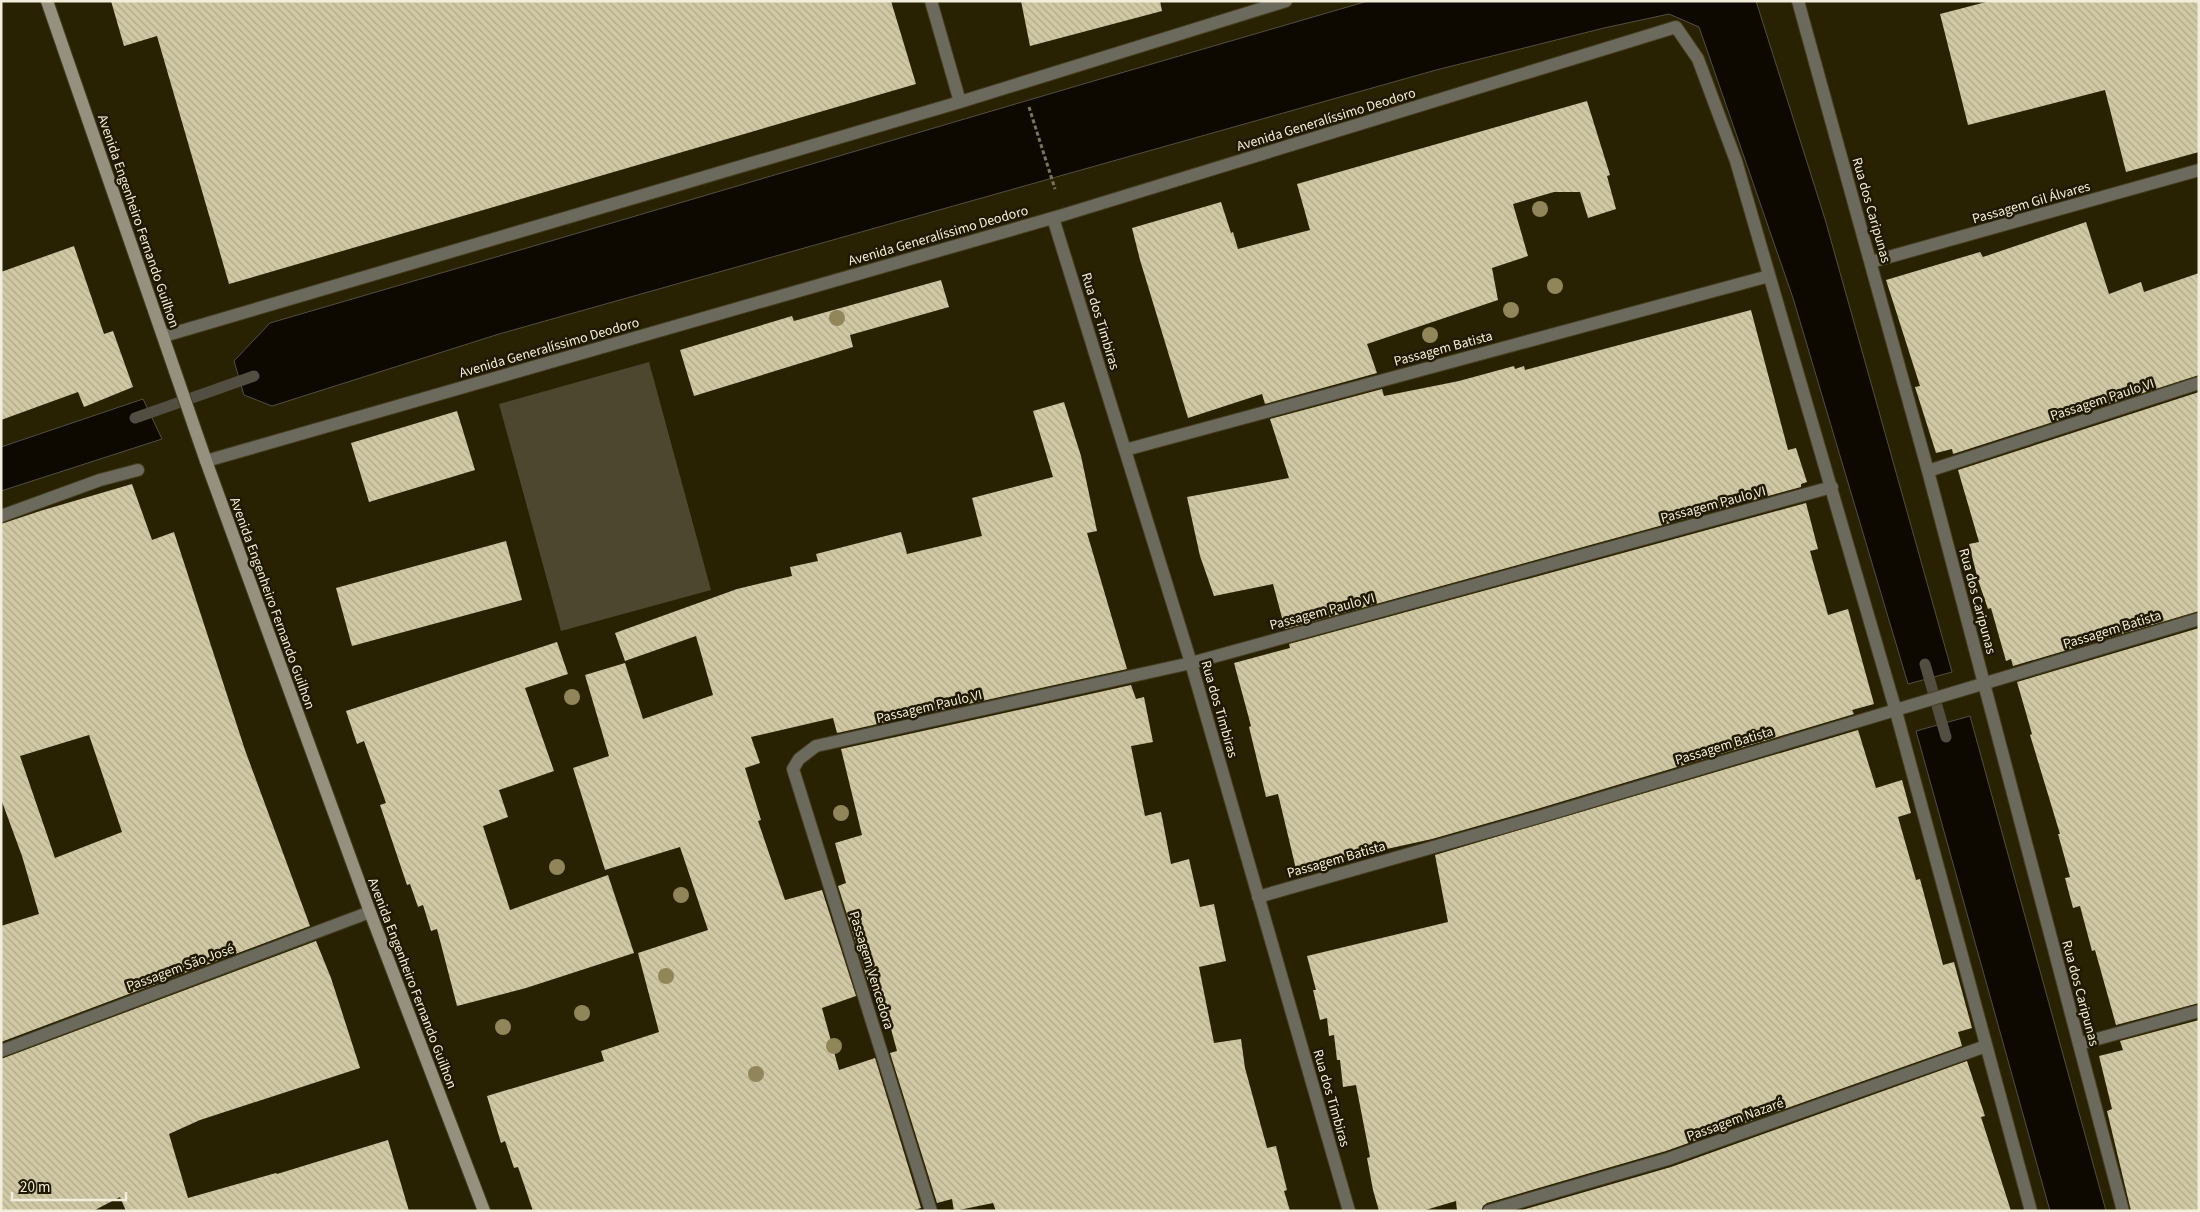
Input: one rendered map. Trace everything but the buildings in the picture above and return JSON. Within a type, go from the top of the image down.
[{"type":"main road","name":"Avenida Engenheiro Fernando Guilhon","points":[[47,1],[206,461],[370,912],[484,1211]]},
{"type":"street","points":[[931,1],[960,102]]},
{"type":"street","points":[[164,336],[960,102],[1286,1]]},
{"type":"street","name":"Rua dos Caripunas","points":[[1798,1],[1928,471],[2123,1211]]},
{"type":"street","name":"Avenida Generalíssimo Deodoro","points":[[206,461],[1058,217],[1676,27],[1698,59],[1736,161],[1769,276]]},
{"type":"street","name":"Passagem Gil Álvares","points":[[1871,262],[2199,170]]},
{"type":"street","name":"Rua dos Timbiras","points":[[1058,217],[1125,450],[1191,663],[1349,1211]]},
{"type":"street","points":[[1769,276],[1832,486],[1895,708],[2032,1211]]},
{"type":"street","name":"Passagem Batista","points":[[1125,450],[1769,276]]},
{"type":"street","name":"Passagem Paulo VI","points":[[1928,471],[2199,383]]},
{"type":"street","points":[[1,516],[100,480],[138,470]]},
{"type":"street","name":"Passagem Paulo VI","points":[[816,746],[1191,663],[1832,486]]},
{"type":"street","name":"Passagem Batista","points":[[1258,897],[1539,817],[1895,708],[2199,618]]},
{"type":"street","name":"Passagem Vencedora","points":[[816,746],[799,759],[794,769],[931,1211]]},
{"type":"street","name":"Passagem São José","points":[[1,1051],[370,912]]},
{"type":"street","points":[[2079,1044],[2199,1011]]},
{"type":"street","name":"Passagem Nazaré","points":[[1490,1211],[1668,1159],[1986,1046]]},
{"type":"path","points":[[1022,83],[1058,217]]},
{"type":"shaded area","points":[[1368,1],[1756,1],[1825,219],[1952,672],[1908,684],[1793,298],[1699,27],[1669,14],[1604,28],[1436,70],[499,334],[272,406],[244,395],[234,361],[270,323]]},
{"type":"shaded area","points":[[649,362],[711,590],[561,631],[499,404]]},
{"type":"shaded area","points":[[143,399],[162,439],[1,491],[1,447]]},
{"type":"shaded area","points":[[1970,716],[2106,1211],[2050,1211],[1916,731]]},
{"type":"waterway","points":[[135,418],[254,376]]},
{"type":"waterway","points":[[1925,664],[1946,737]]}]
